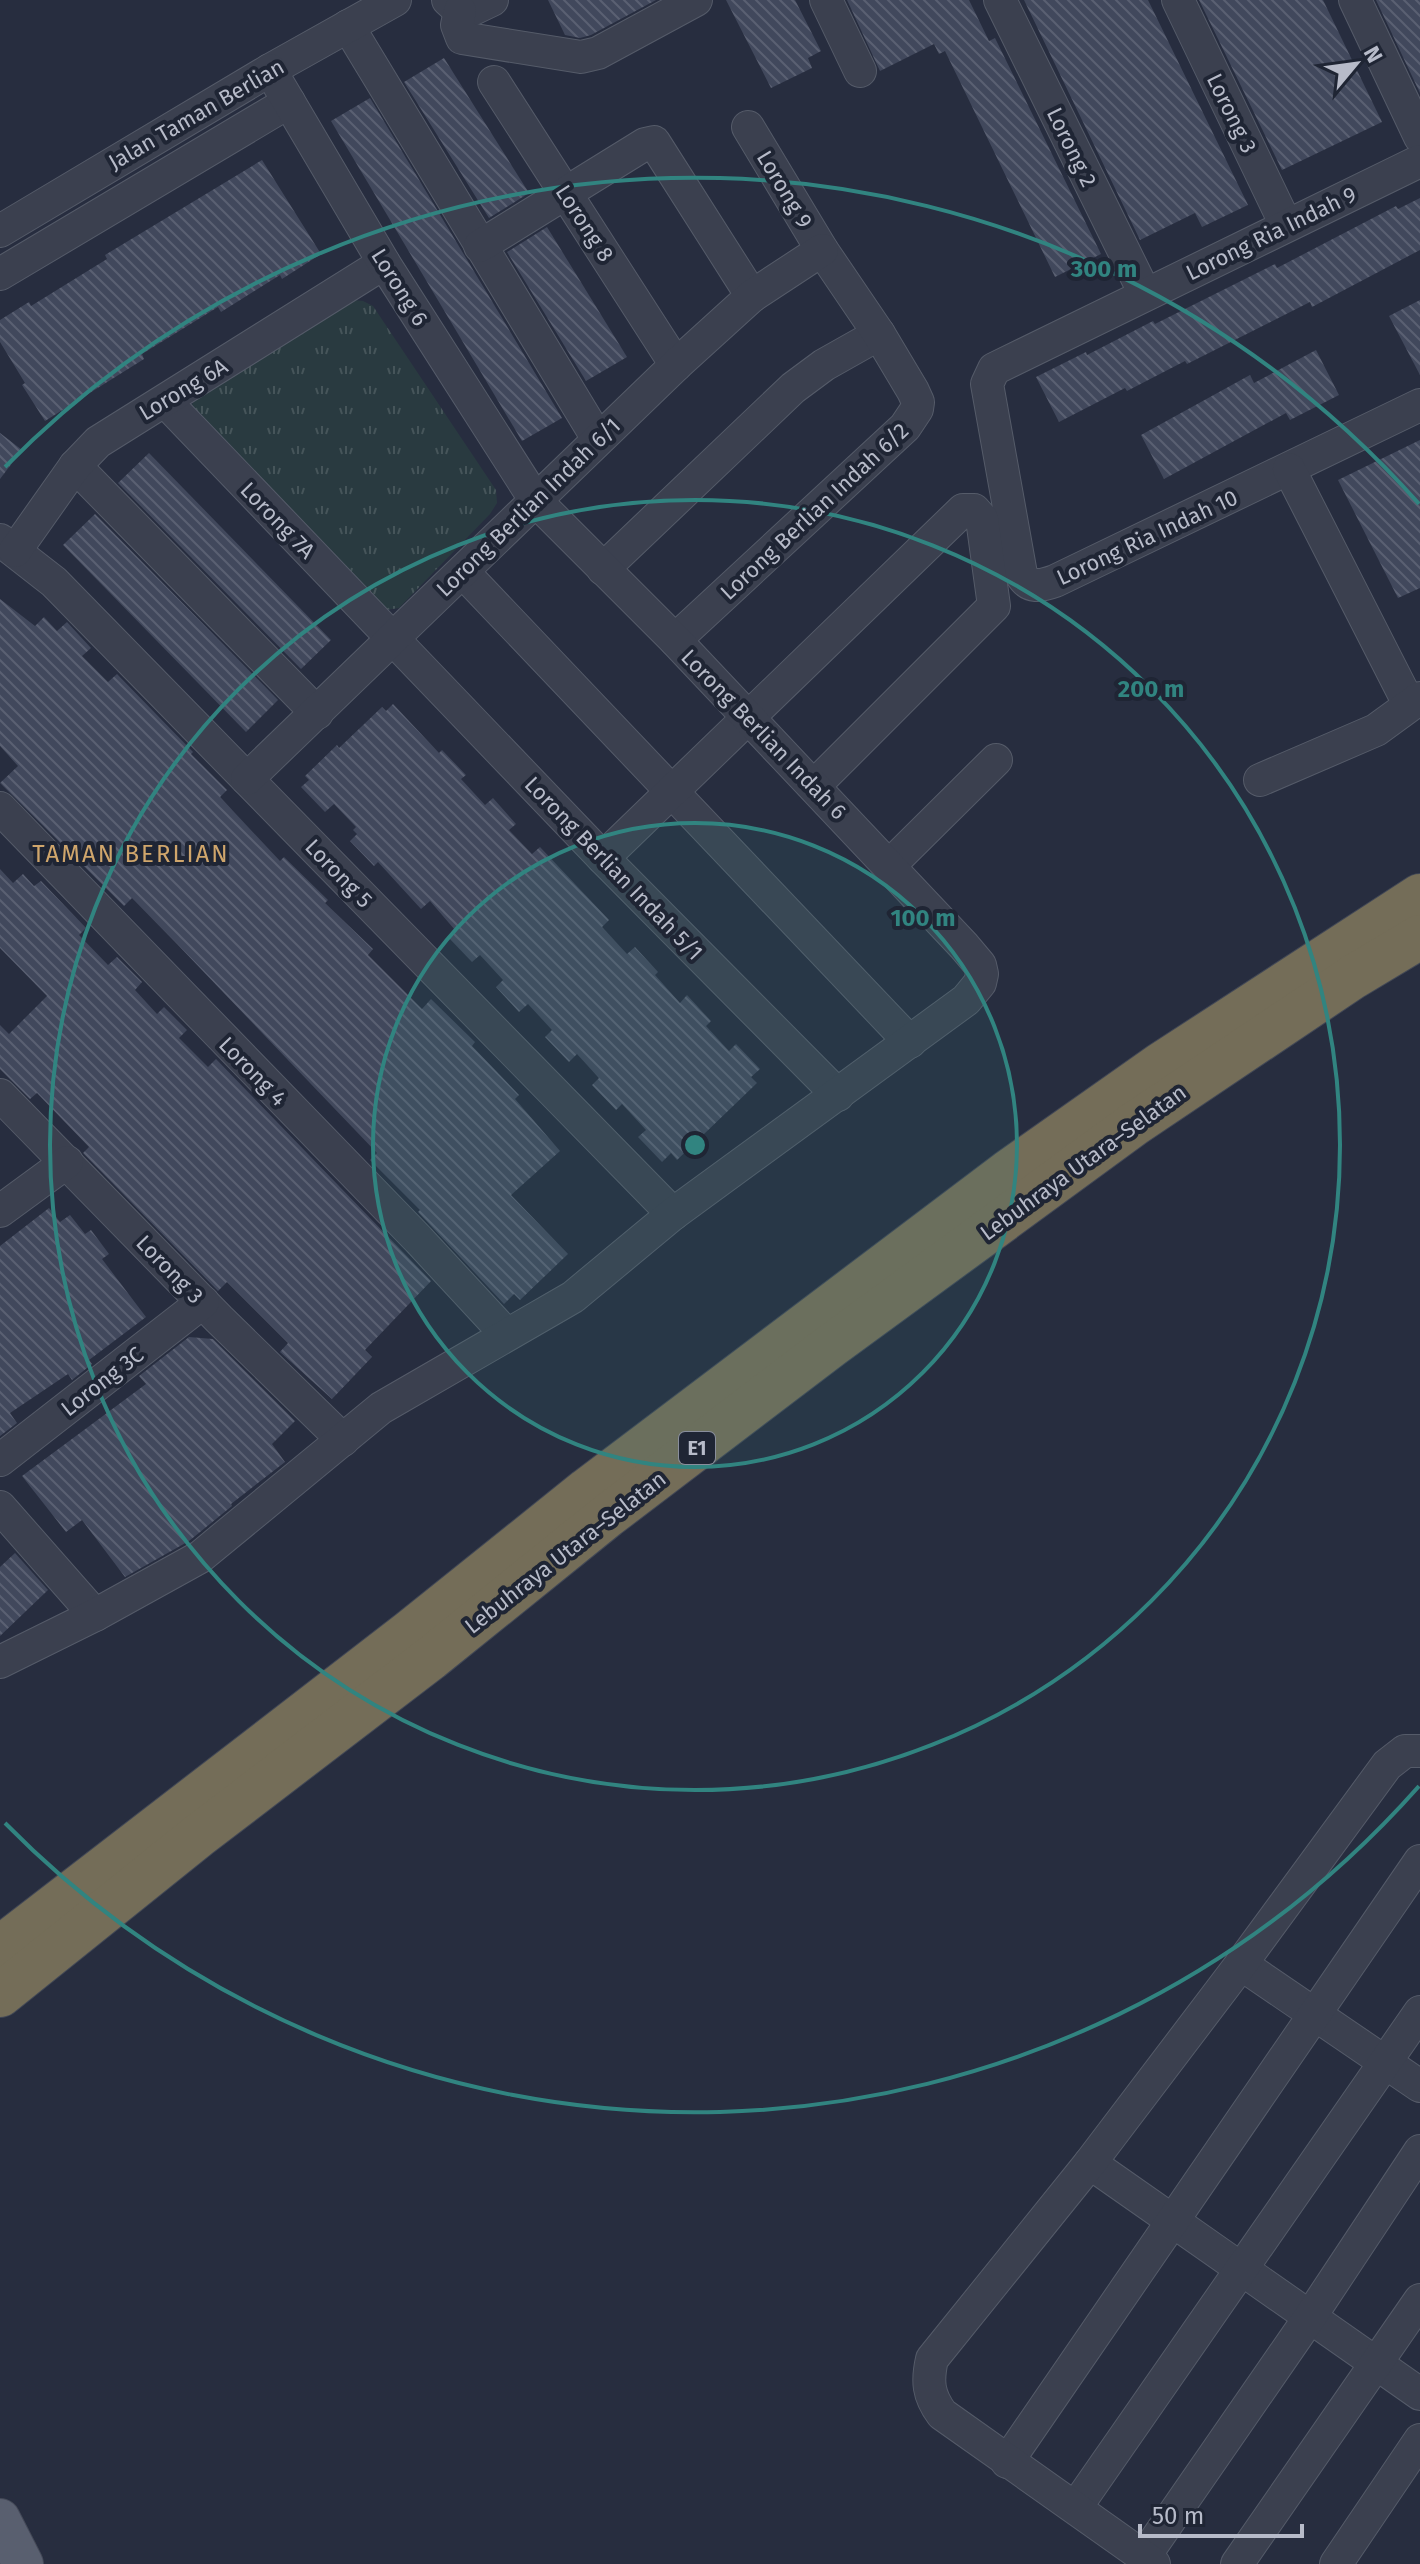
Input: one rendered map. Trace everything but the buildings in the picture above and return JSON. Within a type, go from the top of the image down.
[{"type":"highway","name":"Lebuhraya Utara–Selatan","points":[[0,1948],[410,1632],[587,1490],[1008,1172],[1149,1072],[1420,896]]},
{"type":"highway","name":"Lebuhraya Utara–Selatan","points":[[0,1995],[198,1836],[431,1658],[607,1516],[832,1345],[1134,1124],[1353,977],[1420,937]]},
{"type":"main road","points":[[0,2519],[23,2564]]},
{"type":"street","points":[[492,0],[469,11],[454,6],[462,38],[581,57],[598,53],[696,0]]},
{"type":"street","points":[[826,0],[860,71]]},
{"type":"street","name":"Lorong 2","points":[[1000,0],[1145,294]]},
{"type":"street","name":"Lorong 3","points":[[1178,0],[1286,225]]},
{"type":"street","points":[[1355,0],[1420,137]]},
{"type":"street","name":"Jalan Taman Berlian","points":[[0,231],[348,26],[380,3]]},
{"type":"street","points":[[348,26],[598,439]]},
{"type":"street","name":"Lorong 6","points":[[270,70],[384,263],[536,501]]},
{"type":"street","name":"Lorong 8","points":[[494,82],[676,365]]},
{"type":"street","points":[[0,274],[289,102]]},
{"type":"street","name":"Lorong 9","points":[[748,127],[822,250]]},
{"type":"street","points":[[480,246],[645,144],[654,142],[752,296]]},
{"type":"street","name":"Lorong Ria Indah 9","points":[[994,369],[1420,161]]},
{"type":"street","name":"Lorong Berlian Indah 6/1","points":[[247,779],[676,365],[752,296],[822,250]]},
{"type":"street","name":"Lorong Berlian Indah 6/2","points":[[675,640],[914,418],[918,402],[879,334],[822,250]]},
{"type":"street","name":"Lorong 6A","points":[[8,545],[98,442],[384,263]]},
{"type":"street","points":[[603,569],[793,388],[824,365],[879,334]]},
{"type":"street","name":"Lorong Ria Indah 10","points":[[994,369],[987,384],[1021,574],[1024,581],[1041,586],[1420,405]]},
{"type":"street","name":"Lorong 7A","points":[[165,401],[392,638]]},
{"type":"street","points":[[75,466],[317,713]]},
{"type":"street","points":[[1260,780],[1376,730],[1414,701],[1289,469]]},
{"type":"street","name":"Lorong Berlian Indah 6","points":[[536,501],[675,640],[748,720],[890,865],[980,965],[982,974],[974,993],[910,1042]]},
{"type":"street","points":[[603,858],[963,510],[974,510],[982,519],[994,606],[814,786]]},
{"type":"street","name":"Lorong 5","points":[[8,545],[63,590],[673,1214]]},
{"type":"street","points":[[0,1662],[95,1615],[200,1557],[394,1399],[573,1297],[673,1214],[910,1042],[463,572]]},
{"type":"street","name":"Lorong Berlian Indah 5/1","points":[[392,638],[603,858],[838,1095]]},
{"type":"street","points":[[890,865],[996,760]]},
{"type":"street","name":"Lorong 4","points":[[0,808],[419,1240],[506,1334]]},
{"type":"street","name":"Lorong 3","points":[[0,1095],[343,1440]]},
{"type":"street","points":[[0,1211],[67,1162]]},
{"type":"street","name":"Lorong 3C","points":[[0,1460],[203,1302]]},
{"type":"street","points":[[0,1507],[95,1615]]},
{"type":"street","points":[[1420,1751],[1405,1751],[1387,1765],[1090,2163],[932,2359],[928,2377],[930,2392],[942,2414],[1149,2560],[1420,2151]]},
{"type":"street","points":[[1007,2462],[1420,1861]]},
{"type":"street","points":[[1241,1964],[1420,2086]]},
{"type":"street","points":[[1076,2507],[1420,2012]]},
{"type":"street","points":[[1090,2163],[1420,2394]]},
{"type":"street","points":[[1237,2564],[1420,2300]]},
{"type":"street","points":[[1336,2564],[1420,2440]]},
{"type":"green space","points":[[353,300],[373,306],[496,490],[497,503],[490,514],[399,608],[386,610],[191,407],[195,398]]},
{"type":"district","name":"TAMAN BERLIAN","points":[[131,854]]}]
